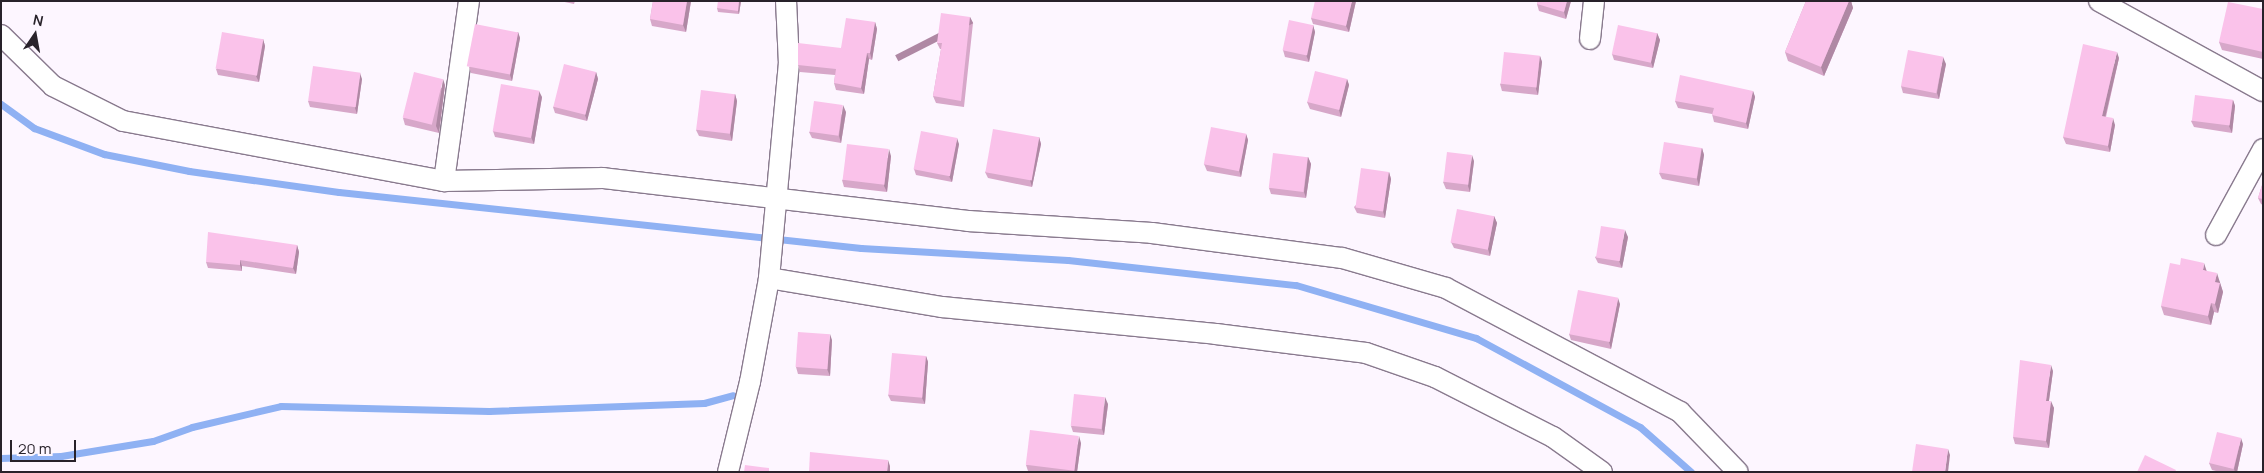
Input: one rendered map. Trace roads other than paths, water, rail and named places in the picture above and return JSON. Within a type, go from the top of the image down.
[{"type":"street","points":[[444,181],[469,1]]},
{"type":"street","points":[[728,472],[750,382],[769,278],[778,198],[789,64],[786,1]]},
{"type":"street","points":[[1590,39],[1594,1]]},
{"type":"street","points":[[2099,1],[2263,91]]},
{"type":"street","points":[[1,35],[53,86],[122,120],[444,181],[603,178],[968,221],[1152,233],[1342,258],[1446,288],[1680,412],[1738,472]]},
{"type":"street","points":[[2216,235],[2263,149]]},
{"type":"street","points":[[769,278],[942,307],[1216,334],[1366,353],[1435,377],[1553,437],[1602,472]]},
{"type":"waterway","points":[[1,104],[34,128],[104,154],[189,171],[339,192],[861,248],[1068,260],[1296,285],[1476,338],[1640,427],[1691,472]]},
{"type":"waterway","points":[[1,458],[61,456],[153,441],[192,427],[281,406],[489,411],[704,403],[733,395]]}]
